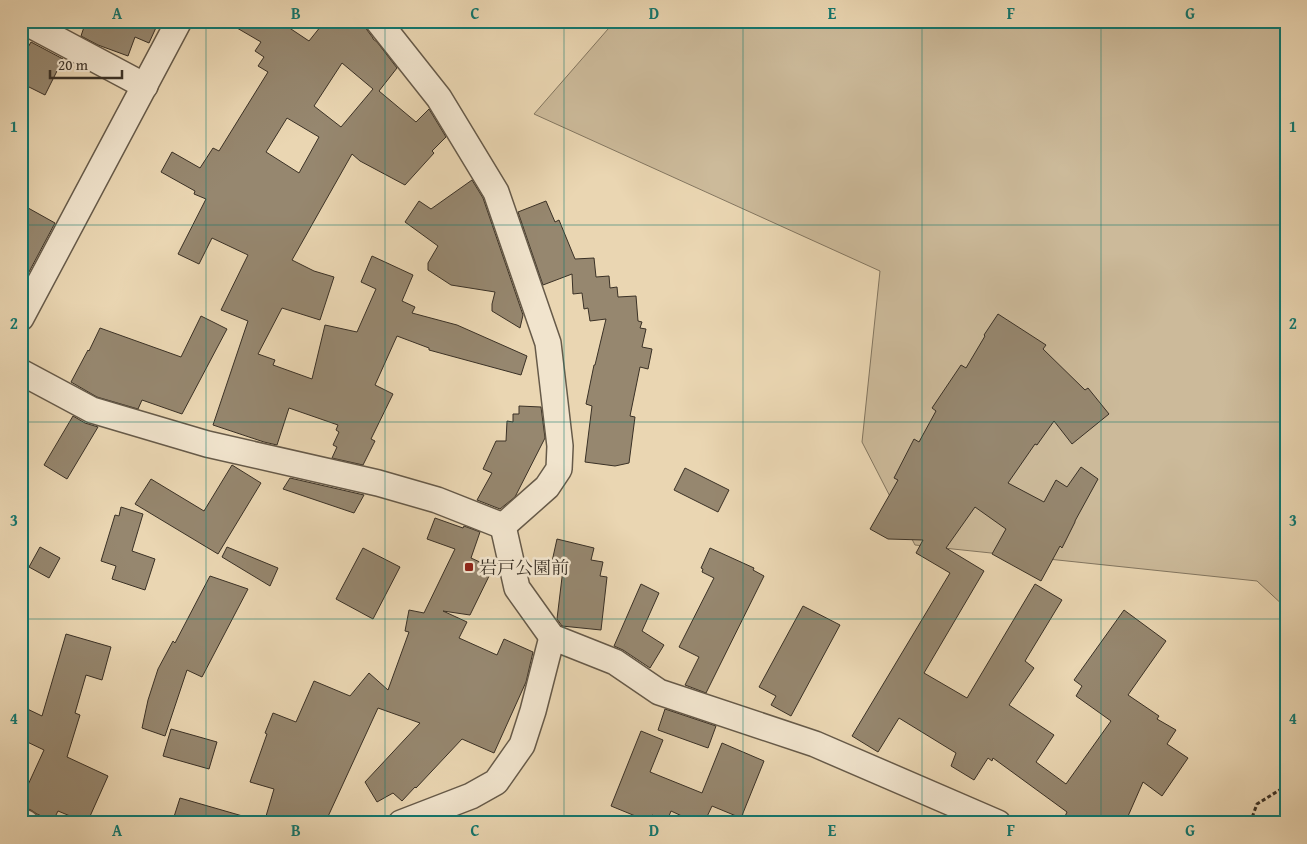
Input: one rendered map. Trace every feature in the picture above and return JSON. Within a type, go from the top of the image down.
[{"type":"street","points":[[24,21],[145,86]]},
{"type":"street","points":[[21,318],[180,21]]},
{"type":"street","points":[[378,21],[439,98],[496,192],[548,344],[560,446],[559,469],[547,487],[503,526]]},
{"type":"street","points":[[21,372],[92,410],[207,444],[378,483],[438,500],[503,526]]},
{"type":"street","points":[[503,526],[517,588],[552,637],[615,662],[659,692],[815,744],[998,823]]},
{"type":"street","points":[[401,823],[471,796],[496,782],[522,745],[552,637]]},
{"type":"street","points":[[21,821],[26,823]]},
{"type":"path","points":[[1250,823],[1257,804],[1286,786]]},
{"type":"shaded area","points":[[615,21],[1286,21],[1286,608],[1257,581],[915,545],[862,442],[880,271],[534,114]]},
{"type":"building","points":[[86,21],[97,21],[104,24],[99,21],[159,21],[149,43],[135,37],[128,56],[98,45],[81,36]]},
{"type":"building","points":[[225,21],[279,21],[309,41],[325,21],[361,21],[397,68],[379,91],[416,122],[429,109],[446,137],[432,151],[434,153],[405,185],[360,161],[352,154],[292,260],[314,271],[334,277],[320,320],[282,308],[258,354],[275,360],[273,365],[312,379],[325,325],[357,332],[376,289],[361,282],[372,256],[413,275],[402,301],[415,307],[412,313],[457,325],[527,356],[521,375],[429,350],[429,348],[397,336],[375,385],[393,394],[371,439],[375,441],[363,465],[332,458],[337,447],[333,445],[339,432],[336,430],[338,425],[289,408],[277,445],[213,425],[248,321],[221,310],[248,255],[212,238],[199,264],[178,254],[206,199],[194,194],[195,191],[161,172],[172,152],[200,168],[213,148],[219,151],[268,72],[258,66],[264,57],[255,51],[261,42]],"holes":[[[342,63],[373,89],[341,127],[314,106]],[[287,118],[319,137],[299,173],[266,152]]]},
{"type":"building","points":[[31,42],[63,59],[45,95],[21,83],[21,60]]},
{"type":"building","points":[[472,180],[483,198],[523,315],[520,328],[492,311],[495,292],[451,285],[428,270],[428,263],[438,246],[405,222],[419,201],[431,209]]},
{"type":"building","points":[[546,201],[555,222],[559,220],[575,259],[594,258],[596,277],[609,276],[610,288],[617,287],[618,297],[636,296],[638,321],[642,322],[640,328],[646,329],[642,347],[652,349],[648,369],[640,367],[630,416],[635,417],[629,463],[615,466],[585,462],[592,406],[586,404],[606,319],[590,321],[588,308],[584,309],[582,293],[573,294],[572,274],[543,285],[518,212]]},
{"type":"building","points":[[21,204],[55,223],[21,287]]},
{"type":"building","points":[[998,314],[1046,345],[1043,349],[1085,390],[1088,388],[1109,414],[1072,444],[1054,421],[1037,445],[1035,444],[1008,483],[1044,502],[1056,480],[1067,487],[1081,467],[1098,479],[1062,548],[1060,546],[1041,581],[992,554],[1006,529],[975,507],[946,548],[984,571],[924,673],[967,698],[1035,584],[1062,600],[1025,661],[1034,668],[1009,705],[1054,735],[1036,762],[1066,784],[1111,721],[1076,696],[1082,686],[1074,680],[1124,610],[1166,641],[1128,695],[1159,716],[1157,719],[1176,730],[1167,744],[1188,758],[1162,796],[1143,782],[1125,823],[1062,823],[1067,812],[993,758],[992,761],[988,758],[974,780],[951,766],[956,753],[899,718],[878,752],[852,736],[950,573],[916,553],[923,540],[888,539],[870,529],[898,480],[894,478],[914,439],[919,442],[936,411],[932,408],[961,365],[966,368]]},
{"type":"building","points":[[201,316],[227,329],[182,414],[142,400],[138,409],[97,397],[71,382],[100,328],[181,357]]},
{"type":"building","points":[[519,406],[541,407],[545,438],[515,497],[500,509],[477,500],[492,473],[483,469],[496,441],[506,441],[507,421],[513,422],[513,414],[519,414]]},
{"type":"building","points":[[73,416],[85,423],[98,427],[67,479],[44,465]]},
{"type":"building","points":[[232,465],[261,483],[218,554],[135,504],[151,479],[204,511]]},
{"type":"building","points":[[685,468],[729,490],[718,512],[674,490]]},
{"type":"building","points":[[290,478],[364,495],[354,513],[283,489]]},
{"type":"building","points":[[121,507],[143,514],[132,551],[155,559],[145,590],[112,579],[116,566],[101,561],[115,515],[119,516]]},
{"type":"building","points":[[435,518],[480,532],[471,558],[493,568],[470,615],[443,611],[467,622],[459,638],[497,655],[504,639],[533,652],[526,682],[494,753],[462,739],[402,801],[393,793],[377,802],[365,782],[420,723],[378,708],[325,823],[264,823],[274,789],[250,782],[273,713],[296,722],[314,681],[350,696],[369,673],[388,690],[409,632],[405,631],[409,610],[424,613],[455,549],[427,539]]},
{"type":"building","points":[[557,539],[594,548],[591,560],[603,562],[600,576],[607,577],[601,630],[562,626],[557,619],[563,569],[551,566]]},
{"type":"building","points":[[40,547],[60,558],[49,578],[29,567]]},
{"type":"building","points":[[227,547],[278,568],[270,586],[222,557]]},
{"type":"building","points":[[363,548],[400,567],[373,619],[336,599]]},
{"type":"building","points":[[710,548],[754,568],[753,570],[764,576],[706,693],[685,685],[699,657],[679,647],[714,578],[702,572],[703,569],[701,568]]},
{"type":"building","points":[[210,576],[248,589],[202,677],[187,670],[165,736],[142,728],[148,700],[158,669],[173,641],[175,643]]},
{"type":"building","points":[[641,584],[659,593],[642,631],[664,645],[650,668],[614,646]]},
{"type":"building","points":[[803,606],[840,625],[791,716],[771,705],[776,696],[759,687]]},
{"type":"building","points":[[66,634],[111,647],[102,680],[86,675],[75,713],[80,715],[67,757],[108,776],[87,823],[58,811],[53,821],[21,806],[21,785],[27,787],[44,750],[21,739],[21,706],[42,716]]},
{"type":"building","points":[[665,709],[716,726],[708,748],[658,730]]},
{"type":"building","points":[[171,729],[217,742],[209,769],[163,756]]},
{"type":"building","points":[[641,731],[663,740],[650,772],[702,793],[722,743],[764,761],[741,818],[712,806],[704,823],[697,823],[671,811],[667,821],[652,815],[650,822],[611,806]]},
{"type":"building","points":[[180,798],[246,817],[245,823],[172,823]]},
{"type":"place","name":"岩戸公園前","points":[[469,567]]}]
